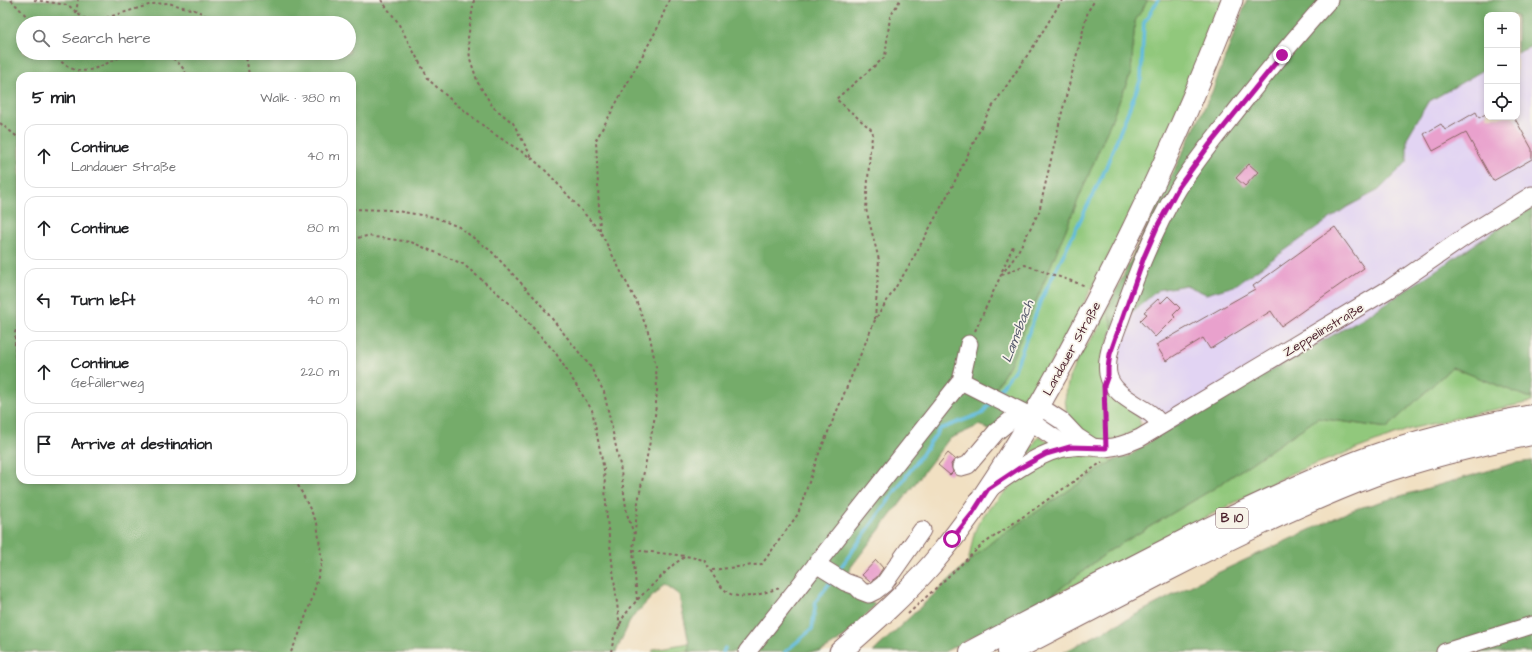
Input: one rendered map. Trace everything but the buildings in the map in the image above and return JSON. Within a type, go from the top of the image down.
[{"type":"highway","name":"B 10","points":[[971,652],[1197,535],[1326,474],[1376,455],[1434,438],[1532,416]]},
{"type":"highway","name":"B 10","points":[[1009,652],[1210,548],[1337,489],[1410,464],[1476,446],[1532,434]]},
{"type":"main road","name":"Landauer Straße","points":[[840,652],[870,626],[931,565],[972,514],[988,489],[1102,290],[1146,202],[1174,142],[1232,0]]},
{"type":"street","points":[[1162,425],[1120,392],[1108,375],[1110,354],[1131,291],[1158,225],[1178,188],[1210,144],[1250,94],[1329,0]]},
{"type":"street","name":"Zeppelinstraße","points":[[988,489],[1018,469],[1046,454],[1070,447],[1124,445],[1140,438],[1389,289],[1466,236],[1532,196]]},
{"type":"street","points":[[747,652],[961,381],[969,344]]},
{"type":"street","points":[[961,381],[1031,414],[1062,421],[1077,437],[1099,447]]},
{"type":"street","points":[[1031,414],[1059,442],[1070,447]]},
{"type":"street","points":[[961,467],[968,465],[996,432],[1031,414]]},
{"type":"street","points":[[816,564],[845,582],[856,586],[861,591],[869,594],[876,591],[884,584],[922,530]]},
{"type":"street","points":[[1445,652],[1532,625]]},
{"type":"path","points":[[11,0],[26,16]]},
{"type":"path","points":[[34,0],[68,5],[80,16]]},
{"type":"path","points":[[76,13],[78,0]]},
{"type":"path","points":[[381,0],[397,21],[429,80],[491,132],[533,159],[548,173],[600,231],[637,303],[650,338],[656,367],[655,416],[638,502],[633,550],[637,600]]},
{"type":"path","points":[[474,0],[468,38],[470,59],[478,83],[493,107],[513,123],[533,159]]},
{"type":"path","points":[[600,231],[596,140],[657,29],[669,0]]},
{"type":"path","points":[[875,320],[879,260],[866,209],[870,150],[873,131],[836,99],[885,57],[890,17],[900,0]]},
{"type":"path","points":[[712,570],[762,564],[798,514],[818,456],[875,320],[924,239],[953,185],[988,114],[1035,44],[1062,0]]},
{"type":"path","points":[[1001,275],[1015,257],[1039,212],[1060,120],[1088,11],[1096,0]]},
{"type":"path","points":[[112,16],[152,4],[168,3],[198,11],[206,16]]},
{"type":"path","points":[[59,60],[62,64],[79,71],[97,68],[116,60]]},
{"type":"path","points":[[175,60],[185,72]]},
{"type":"path","points":[[246,60],[248,72]]},
{"type":"path","points":[[0,123],[16,136]]},
{"type":"path","points":[[356,209],[390,210],[434,218],[459,227],[491,251],[537,300],[590,366],[604,392],[620,465],[627,514],[635,536]]},
{"type":"path","points":[[356,239],[367,236],[412,242],[463,264],[515,308],[555,352],[592,410],[604,470],[607,520],[620,628]]},
{"type":"path","points":[[969,344],[1013,246]]},
{"type":"path","points":[[1001,275],[1025,265],[1080,284]]},
{"type":"path","points":[[16,330],[16,357]]},
{"type":"path","points":[[904,617],[982,545],[1105,460],[1099,447],[1104,386],[1108,375]]},
{"type":"path","points":[[291,652],[312,599],[322,562],[317,523],[296,484]]},
{"type":"path","points":[[633,550],[686,556],[704,560],[712,570],[718,582],[727,592],[740,596],[749,596],[801,582]]},
{"type":"path","points":[[611,652],[614,637],[620,628],[624,616],[637,600],[674,564],[686,556]]},
{"type":"shaded area","points":[[1532,46],[1532,208],[1516,217],[1373,312],[1158,436],[1139,417],[1119,401],[1102,379],[1113,328],[1158,290],[1186,285],[1207,294],[1347,207],[1379,190],[1407,162],[1407,138],[1428,102],[1484,70],[1484,120],[1520,120],[1520,52]]},
{"type":"green space","points":[[0,0],[1148,0],[1135,21],[1131,73],[1009,366],[991,396],[1022,396],[1035,391],[1005,439],[980,425],[949,439],[851,567],[846,585],[875,605],[850,632],[820,652],[689,652],[689,643],[679,595],[664,584],[631,619],[616,652],[0,652]]},
{"type":"green space","points":[[1148,0],[1223,0],[1160,150],[1112,248],[1062,344],[1035,391],[1022,396],[991,396],[1009,366],[1131,73],[1135,21]]},
{"type":"green space","points":[[1247,0],[1532,0],[1532,46],[1520,52],[1520,12],[1484,12],[1484,70],[1428,102],[1407,138],[1407,162],[1379,190],[1347,207],[1234,286],[1206,294],[1186,285],[1158,290],[1113,328],[1107,309],[1212,92]]},
{"type":"green space","points":[[1532,208],[1532,399],[1452,367],[1387,428],[1318,418],[1213,489],[1109,551],[1047,599],[944,652],[873,652],[968,562],[993,541],[1114,460],[1129,456],[1158,436],[1373,312],[1516,217]]},
{"type":"green space","points":[[1107,309],[1113,328],[1101,363],[1119,401],[1139,417],[1141,428],[1117,439],[1103,441],[1084,436],[1067,415],[1065,399],[1069,378],[1078,358],[1099,328]]},
{"type":"green space","points":[[1452,367],[1532,399],[1532,402],[1410,429],[1292,473],[1047,599],[1109,551],[1213,489],[1318,418],[1387,428]]},
{"type":"green space","points":[[1039,436],[1051,443],[1026,455]]},
{"type":"green space","points":[[1078,454],[1114,460],[993,541],[968,562],[975,530],[982,518],[999,497],[1022,477],[1044,461],[1062,455]]},
{"type":"green space","points":[[1532,461],[1532,652],[1064,652],[1198,582],[1352,510],[1515,463]]},
{"type":"green space","points":[[689,643],[689,652],[652,652],[654,649]]},
{"type":"waterway","name":"Lamsbach","points":[[996,395],[1015,369],[1041,300],[1104,172],[1141,79],[1144,23],[1158,0]]},
{"type":"waterway","name":"Lamsbach","points":[[838,571],[940,429],[983,413],[991,401]]},
{"type":"waterway","name":"Lamsbach","points":[[785,652],[812,629],[816,601],[832,580]]},
{"type":"waterway","points":[[723,652],[725,648]]},
{"type":"route","points":[[952,539],[972,514],[988,489],[1018,469],[1046,454],[1070,447],[1091,446],[1106,448],[1104,386],[1108,375],[1110,354],[1116,332],[1131,291],[1158,225],[1178,188],[1210,144],[1282,55]]}]
